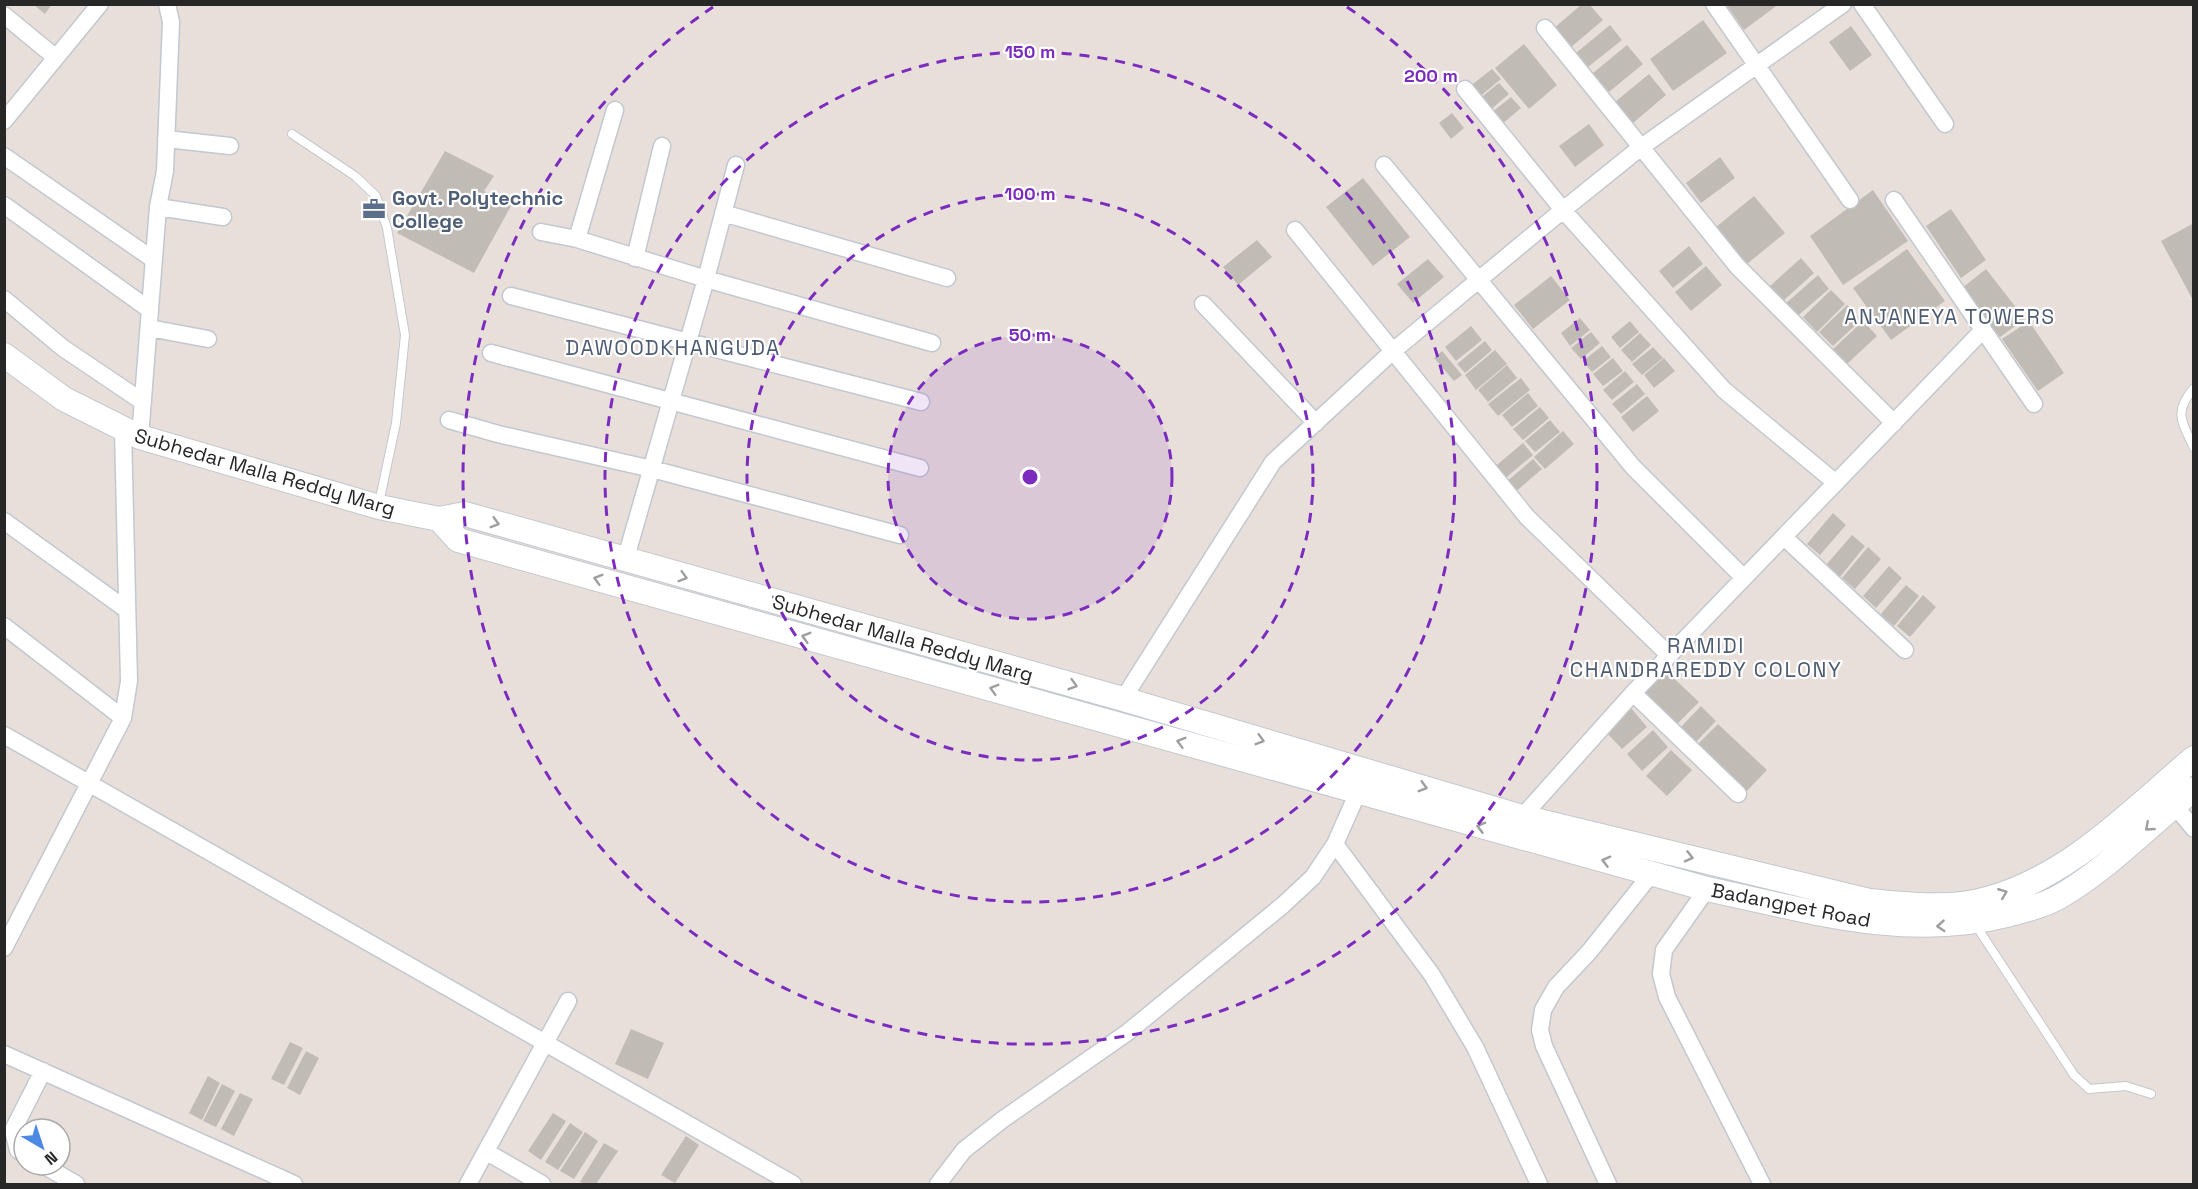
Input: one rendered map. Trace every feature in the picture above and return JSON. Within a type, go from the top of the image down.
[{"type":"main road","name":"Subhedar Malla Reddy Marg","points":[[4,355],[64,399],[131,434],[379,507],[439,519],[465,514],[625,561],[1123,699],[1367,771]]},
{"type":"main road","name":"Subhedar Malla Reddy Marg","points":[[439,519],[458,540],[1109,721],[1359,794]]},
{"type":"main road","name":"Badangpet Road","points":[[1367,771],[1522,817],[1869,901],[1926,906],[1987,900],[2038,879],[2086,850],[2193,758]]},
{"type":"main road","name":"Badangpet Road","points":[[1359,794],[1707,889],[1859,921],[1922,927],[1974,924],[2030,909],[2057,898],[2099,871],[2193,789]]},
{"type":"street","points":[[4,121],[100,4]]},
{"type":"street","points":[[4,948],[123,718],[129,681],[127,609],[131,434],[142,402],[158,207],[165,171],[171,22],[167,4]]},
{"type":"street","points":[[1714,4],[1850,200]]},
{"type":"street","points":[[1123,699],[1273,462],[1393,351],[1640,148],[1843,4]]},
{"type":"street","points":[[1862,4],[1945,124]]},
{"type":"street","points":[[4,15],[55,57]]},
{"type":"street","points":[[1545,28],[1737,266],[1894,423]]},
{"type":"street","points":[[1465,89],[1563,210],[1724,390],[1836,483]]},
{"type":"street","points":[[577,239],[615,110]]},
{"type":"street","points":[[166,139],[230,146]]},
{"type":"street","points":[[635,258],[662,146]]},
{"type":"street","points":[[4,156],[154,260]]},
{"type":"street","points":[[625,561],[706,279],[736,165]]},
{"type":"street","points":[[1384,165],[1633,467],[1744,578]]},
{"type":"street","points":[[1894,200],[2034,404]]},
{"type":"street","points":[[4,205],[150,310]]},
{"type":"street","points":[[158,207],[223,217]]},
{"type":"street","points":[[723,213],[947,278]]},
{"type":"street","points":[[1296,230],[1527,517],[1669,655]]},
{"type":"street","points":[[541,232],[577,239],[706,279],[932,343]]},
{"type":"street","points":[[511,296],[921,402]]},
{"type":"street","points":[[4,299],[63,348],[142,402]]},
{"type":"street","points":[[1203,304],[1316,423]]},
{"type":"street","points":[[149,328],[208,339]]},
{"type":"street","points":[[1522,817],[1633,693],[1983,330]]},
{"type":"street","points":[[491,354],[920,468]]},
{"type":"street","points":[[449,420],[498,434],[652,469],[900,535]]},
{"type":"street","points":[[4,521],[127,609]]},
{"type":"street","points":[[1784,537],[1905,650]]},
{"type":"street","points":[[4,626],[123,718]]},
{"type":"street","points":[[1633,693],[1738,794]]},
{"type":"street","points":[[4,735],[793,1185]]},
{"type":"street","points":[[938,1185],[964,1150],[1128,1032],[1283,905],[1313,877],[1335,844],[1359,794],[1367,771]]},
{"type":"street","points":[[2174,805],[2193,829]]},
{"type":"street","points":[[1335,844],[1432,975],[1479,1056],[1539,1185]]},
{"type":"street","points":[[1608,1185],[1544,1046],[1540,1030],[1543,1010],[1556,987],[1589,952],[1652,873]]},
{"type":"street","points":[[1707,889],[1664,950],[1661,974],[1667,997],[1762,1185]]},
{"type":"street","points":[[468,1185],[568,1001]]},
{"type":"street","points":[[4,1054],[294,1185]]},
{"type":"street","points":[[20,1117],[43,1071]]},
{"type":"street","points":[[487,1152],[542,1185]]},
{"type":"street","points":[[63,1177],[76,1185]]},
{"type":"lane","points":[[292,134],[355,176],[376,196],[387,228],[405,335],[396,423],[379,507]]},
{"type":"lane","points":[[2193,388],[2182,402],[2180,417],[2193,448]]},
{"type":"lane","points":[[1974,924],[2074,1075],[2089,1089],[2126,1086],[2151,1094]]},
{"type":"building","points":[[33,4],[52,4],[45,14]]},
{"type":"building","points":[[1582,4],[1589,4],[1603,20],[1570,48],[1553,29]]},
{"type":"building","points":[[1726,4],[1779,4],[1744,30]]},
{"type":"building","points":[[1703,20],[1727,53],[1673,91],[1650,59]]},
{"type":"building","points":[[1610,25],[1622,40],[1588,67],[1576,53]]},
{"type":"building","points":[[1851,26],[1872,55],[1850,71],[1829,42]]},
{"type":"building","points":[[1524,44],[1557,85],[1529,109],[1495,68]]},
{"type":"building","points":[[1627,45],[1643,64],[1609,92],[1593,73]]},
{"type":"building","points":[[1492,69],[1501,79],[1478,98],[1469,87]]},
{"type":"building","points":[[1649,74],[1666,95],[1633,123],[1615,102]]},
{"type":"building","points":[[1499,83],[1509,94],[1489,111],[1479,99]]},
{"type":"building","points":[[1511,97],[1521,108],[1501,125],[1491,113]]},
{"type":"building","points":[[1452,113],[1464,128],[1451,139],[1439,123]]},
{"type":"building","points":[[1589,124],[1604,145],[1575,167],[1559,146]]},
{"type":"building","points":[[445,151],[494,176],[484,191],[512,204],[474,273],[397,233]]},
{"type":"building","points":[[1720,157],[1735,178],[1701,203],[1686,183]]},
{"type":"building","points":[[1363,178],[1410,237],[1373,266],[1326,207]]},
{"type":"building","points":[[1873,190],[1908,241],[1843,285],[1810,236]]},
{"type":"building","points":[[1754,196],[1785,233],[1747,264],[1716,227]]},
{"type":"building","points":[[1951,209],[1986,260],[1961,278],[1926,226]]},
{"type":"building","points":[[2194,223],[2194,302],[2161,241]]},
{"type":"building","points":[[1257,240],[1272,257],[1238,285],[1223,267]]},
{"type":"building","points":[[1689,246],[1703,264],[1673,288],[1659,271]]},
{"type":"building","points":[[1907,249],[1945,301],[1891,340],[1853,288]]},
{"type":"building","points":[[1801,258],[1814,273],[1783,301],[1770,286]]},
{"type":"building","points":[[1428,259],[1444,277],[1413,303],[1397,284]]},
{"type":"building","points":[[1706,266],[1722,285],[1691,311],[1675,292]]},
{"type":"building","points":[[1986,269],[2025,319],[2000,337],[1962,288]]},
{"type":"building","points":[[1818,275],[1829,289],[1795,318],[1784,305]]},
{"type":"building","points":[[1551,276],[1570,300],[1533,329],[1514,305]]},
{"type":"building","points":[[1831,290],[1845,304],[1817,332],[1803,317]]},
{"type":"building","points":[[1847,305],[1861,320],[1833,346],[1819,332]]},
{"type":"building","points":[[1580,318],[1590,330],[1570,346],[1561,333]]},
{"type":"building","points":[[1630,321],[1639,332],[1620,348],[1611,337]]},
{"type":"building","points":[[1863,321],[1877,336],[1847,364],[1833,349]]},
{"type":"building","points":[[2029,321],[2064,373],[2038,391],[2002,339]]},
{"type":"building","points":[[1471,326],[1482,340],[1456,361],[1445,347]]},
{"type":"building","points":[[1591,332],[1600,343],[1581,359],[1571,348]]},
{"type":"building","points":[[1640,333],[1651,345],[1632,362],[1621,350]]},
{"type":"building","points":[[1485,341],[1492,350],[1465,373],[1457,364]]},
{"type":"building","points":[[1602,346],[1611,357],[1592,372],[1583,361]]},
{"type":"building","points":[[1653,347],[1663,358],[1642,375],[1632,364]]},
{"type":"building","points":[[1495,350],[1507,364],[1476,390],[1465,375]]},
{"type":"building","points":[[1442,351],[1462,375],[1454,381],[1434,358]]},
{"type":"building","points":[[1613,358],[1623,371],[1603,386],[1593,374]]},
{"type":"building","points":[[1664,358],[1675,371],[1654,388],[1644,375]]},
{"type":"building","points":[[1507,365],[1517,378],[1488,402],[1478,390]]},
{"type":"building","points":[[1625,371],[1634,382],[1612,400],[1603,390]]},
{"type":"building","points":[[1521,378],[1530,390],[1498,416],[1488,404]]},
{"type":"building","points":[[1637,384],[1645,394],[1621,414],[1612,404]]},
{"type":"building","points":[[1528,393],[1538,406],[1512,427],[1502,415]]},
{"type":"building","points":[[1647,396],[1659,411],[1633,432],[1621,417]]},
{"type":"building","points":[[1540,407],[1549,418],[1523,440],[1513,429]]},
{"type":"building","points":[[1550,420],[1560,432],[1535,452],[1525,441]]},
{"type":"building","points":[[1563,431],[1574,444],[1545,469],[1534,457]]},
{"type":"building","points":[[1523,443],[1533,455],[1502,481],[1492,469]]},
{"type":"building","points":[[1533,459],[1542,469],[1513,494],[1504,484]]},
{"type":"building","points":[[1833,513],[1846,525],[1820,555],[1807,544]]},
{"type":"building","points":[[1852,535],[1865,546],[1840,577],[1826,565]]},
{"type":"building","points":[[1868,547],[1881,559],[1855,589],[1842,578]]},
{"type":"building","points":[[1889,566],[1902,578],[1876,608],[1863,596]]},
{"type":"building","points":[[1906,585],[1919,596],[1894,626],[1880,615]]},
{"type":"building","points":[[1923,595],[1936,607],[1910,637],[1897,626]]},
{"type":"building","points":[[1662,667],[1699,702],[1673,728],[1637,694]]},
{"type":"building","points":[[1701,706],[1716,721],[1693,745],[1678,730]]},
{"type":"building","points":[[1631,708],[1647,727],[1622,749],[1605,731]]},
{"type":"building","points":[[1718,724],[1767,770],[1742,796],[1693,749]]},
{"type":"building","points":[[1653,730],[1668,747],[1642,771],[1627,754]]},
{"type":"building","points":[[1671,750],[1692,770],[1667,796],[1646,776]]},
{"type":"building","points":[[631,1029],[664,1043],[648,1079],[615,1064]]},
{"type":"building","points":[[290,1042],[303,1048],[284,1085],[271,1079]]},
{"type":"building","points":[[306,1051],[319,1058],[300,1095],[287,1088]]},
{"type":"building","points":[[208,1076],[220,1083],[202,1120],[189,1113]]},
{"type":"building","points":[[222,1084],[235,1091],[216,1127],[203,1121]]},
{"type":"building","points":[[240,1093],[253,1099],[234,1136],[221,1129]]},
{"type":"building","points":[[553,1113],[566,1121],[541,1160],[528,1151]]},
{"type":"building","points":[[570,1123],[583,1132],[558,1170],[545,1162]]},
{"type":"building","points":[[585,1132],[598,1141],[574,1179],[560,1171]]},
{"type":"building","points":[[686,1136],[699,1145],[675,1183],[661,1175]]},
{"type":"building","points":[[604,1143],[618,1151],[596,1184],[580,1182]]},
{"type":"place","name":"Govt. Polytechnic College","points":[[374,209]]},
{"type":"district","name":"ANJANEYA TOWERS","points":[[1950,316]]},
{"type":"district","name":"DAWOODKHANGUDA","points":[[673,347]]},
{"type":"district","name":"RAMIDI CHANDRAREDDY COLONY","points":[[1706,657]]}]
